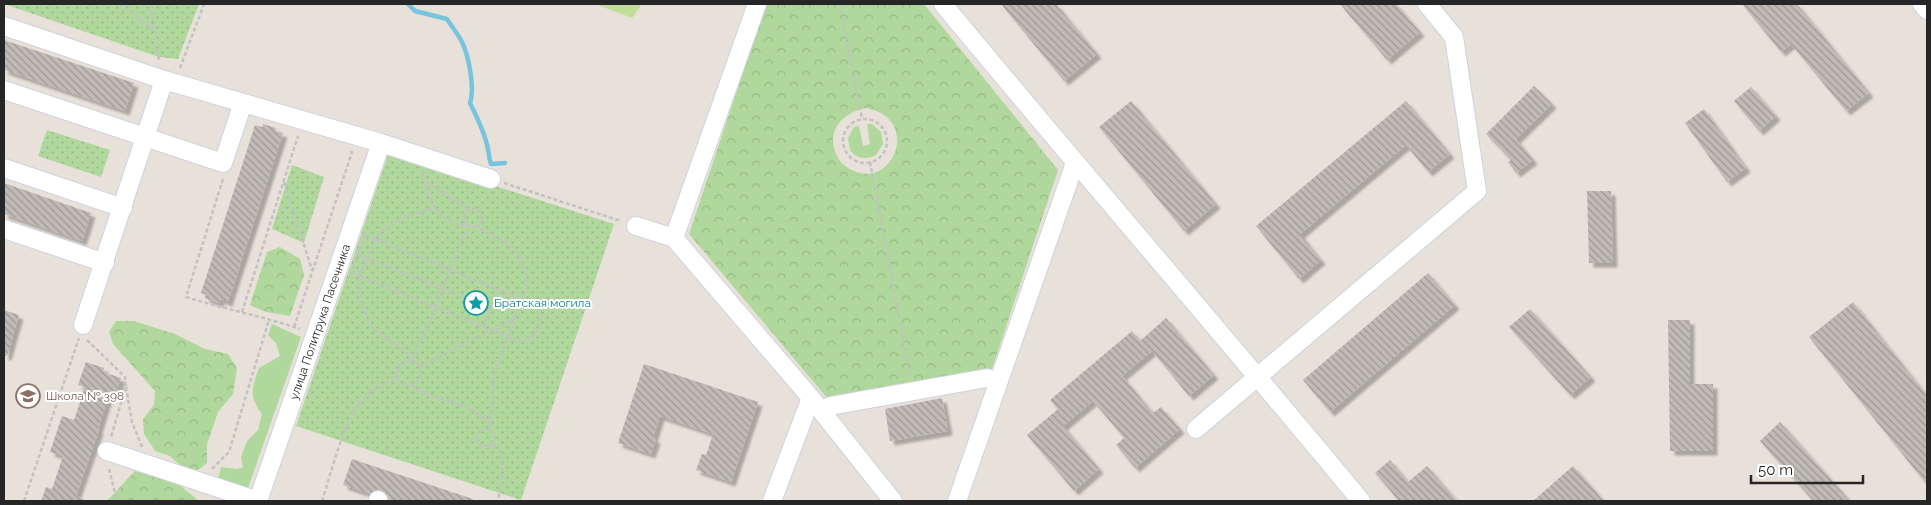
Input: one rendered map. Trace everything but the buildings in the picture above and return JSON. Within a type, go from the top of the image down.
[{"type":"street","points":[[674,238],[757,4]]},
{"type":"street","points":[[943,4],[1074,163],[1258,376],[1362,501]]},
{"type":"street","points":[[1196,429],[1477,191],[1454,37],[1427,4]]},
{"type":"street","points":[[1922,4],[1927,10]]},
{"type":"street","points":[[4,26],[164,80],[382,143],[491,179]]},
{"type":"street","points":[[84,325],[164,80]]},
{"type":"street","points":[[4,90],[223,163],[243,103]]},
{"type":"street","name":"улица Политрука Пасечника","points":[[258,501],[315,335],[351,253],[382,143]]},
{"type":"street","points":[[957,501],[1074,163]]},
{"type":"street","points":[[4,168],[123,208]]},
{"type":"street","points":[[636,226],[674,238],[811,398],[893,501]]},
{"type":"street","points":[[4,229],[105,263]]},
{"type":"street","points":[[822,412],[830,406],[987,378],[998,382]]},
{"type":"street","points":[[772,501],[811,398]]},
{"type":"street","points":[[107,451],[258,501]]},
{"type":"path","points":[[122,4],[154,31]]},
{"type":"path","points":[[150,4],[159,65],[164,80],[178,73],[204,4]]},
{"type":"path","points":[[840,4],[862,119]]},
{"type":"path","points":[[862,119],[874,120],[880,124],[885,130],[887,138],[884,152],[879,158],[870,162],[857,162],[851,158],[843,144],[846,129],[851,124],[862,119]]},
{"type":"path","points":[[242,312],[298,136],[292,131]]},
{"type":"path","points":[[294,327],[352,152],[343,150]]},
{"type":"path","points":[[416,154],[435,207],[447,220],[462,226],[475,226],[509,245],[519,256],[526,275],[527,284],[523,300],[507,336],[494,376],[490,428],[496,436],[492,445]]},
{"type":"path","points":[[870,162],[913,391]]},
{"type":"path","points":[[223,163],[223,180],[186,297],[221,309],[242,312],[294,327],[315,335]]},
{"type":"path","points":[[491,179],[636,226]]},
{"type":"path","points":[[284,181],[312,271]]},
{"type":"path","points":[[426,183],[429,183],[469,210],[476,210],[481,215],[480,223],[475,226]]},
{"type":"path","points":[[420,368],[412,361],[409,354],[379,334],[367,318],[360,301],[360,276],[375,240],[384,230],[393,223],[435,207]]},
{"type":"path","points":[[412,361],[436,307],[468,225],[464,216],[469,210]]},
{"type":"path","points":[[365,235],[531,303],[541,318],[538,331],[527,340],[516,340],[352,273],[351,253],[365,235]]},
{"type":"path","points":[[351,253],[368,258],[466,298]]},
{"type":"path","points":[[483,327],[498,290]]},
{"type":"path","points":[[420,368],[514,319]]},
{"type":"path","points":[[206,484],[212,469],[228,452],[269,320]]},
{"type":"path","points":[[24,501],[80,336],[86,339],[125,377],[132,422],[150,465]]},
{"type":"path","points":[[412,361],[401,363],[398,367],[396,372],[402,384],[412,385],[419,379],[420,368]]},
{"type":"path","points":[[322,501],[352,415],[358,405],[374,390],[398,378]]},
{"type":"path","points":[[412,385],[415,390],[470,408],[490,423]]},
{"type":"path","points":[[117,501],[106,456],[126,386]]},
{"type":"path","points":[[490,428],[480,430],[477,439],[483,447],[492,445],[499,450],[502,458],[503,473],[498,501]]},
{"type":"green space","points":[[4,4],[199,4],[178,59],[159,57]]},
{"type":"green space","points":[[595,4],[642,4],[632,18]]},
{"type":"green space","points":[[766,4],[924,4],[1058,170],[992,369],[828,399],[689,234]],"holes":[[[866,108],[883,115],[893,125],[897,138],[895,151],[889,163],[879,171],[866,174],[846,167],[838,157],[833,143],[836,128],[840,122],[851,113]]]},
{"type":"green space","points":[[867,124],[872,124],[881,132],[883,144],[876,155],[862,158],[850,150],[848,138],[854,127],[859,126],[863,146],[870,144]]},
{"type":"green space","points":[[47,130],[110,150],[101,177],[38,156]]},
{"type":"green space","points":[[389,152],[614,224],[521,500],[296,426]]},
{"type":"green space","points":[[292,165],[324,177],[304,243],[272,229]]},
{"type":"green space","points":[[280,247],[300,259],[304,275],[290,316],[266,312],[250,305],[267,252]]},
{"type":"green space","points":[[116,321],[134,321],[175,334],[205,349],[228,354],[237,368],[233,394],[218,412],[207,444],[207,463],[198,470],[182,467],[170,456],[155,451],[144,434],[143,419],[154,405],[155,391],[113,344],[109,332]]},
{"type":"green space","points":[[272,324],[301,337],[248,488],[218,479],[221,467],[237,469],[243,467],[241,457],[247,441],[258,430],[262,414],[253,396],[255,381],[259,368],[280,356],[276,343],[268,335]]},
{"type":"green space","points":[[135,471],[177,483],[199,501],[107,501]]},
{"type":"waterway","points":[[408,4],[415,11],[447,19],[459,36],[465,48],[469,64],[472,89],[470,103],[485,137],[491,164],[505,163]]},
{"type":"place","name":"Братская могила","points":[[476,303]]},
{"type":"place","name":"Школа № 398","points":[[28,396]]}]
